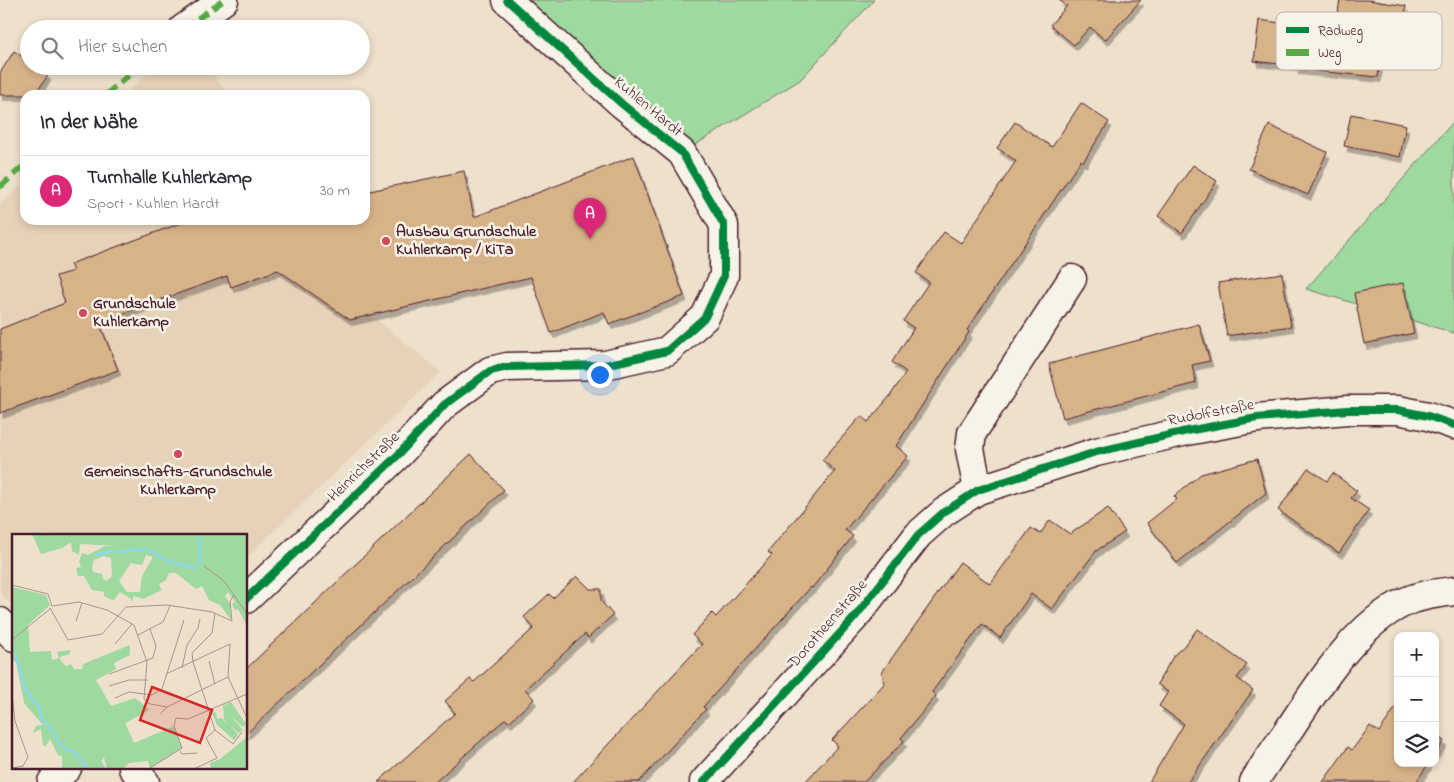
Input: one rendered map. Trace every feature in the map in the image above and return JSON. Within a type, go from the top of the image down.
[{"type":"street","points":[[196,20],[224,0]]},
{"type":"street","name":"Kuhlen Hardt","points":[[507,366],[605,366],[667,351],[705,317],[724,276],[724,225],[682,153],[622,104],[508,0]]},
{"type":"street","points":[[978,490],[970,449],[972,433],[1072,280]]},
{"type":"street","name":"Heinrichstraße","points":[[248,597],[398,455],[444,405],[490,371],[507,366]]},
{"type":"street","name":"Rudolfstraße","points":[[978,490],[1096,452],[1187,431],[1257,418],[1347,410],[1398,410],[1428,416],[1454,425]]},
{"type":"street","name":"Dorotheenstraße","points":[[704,782],[855,617],[918,535],[944,512],[978,490]]},
{"type":"street","points":[[1254,782],[1318,686],[1341,656],[1364,631],[1406,601],[1432,594],[1454,591]]},
{"type":"street","points":[[0,622],[12,635]]},
{"type":"street","points":[[52,782],[65,770]]},
{"type":"street","points":[[135,770],[145,782]]},
{"type":"shaded area","points":[[146,75],[213,75],[225,90],[130,90]]},
{"type":"shaded area","name":"Gemeinschafts-Grundschule Kuhlerkamp","points":[[20,186],[20,225],[370,225],[370,223],[489,287],[371,315],[441,372],[248,556],[248,534],[12,534],[12,605],[0,593],[0,204]]},
{"type":"green space","points":[[507,0],[874,0],[800,80],[682,153]]},
{"type":"green space","points":[[1454,121],[1454,333],[1306,289]]},
{"type":"building","points":[[1059,0],[1141,0],[1105,40],[1090,27],[1074,45],[1050,25],[1067,6]]},
{"type":"building","points":[[1340,0],[1368,0],[1406,6],[1405,12],[1338,12]]},
{"type":"building","points":[[1259,20],[1276,22],[1276,64],[1254,61]]},
{"type":"building","points":[[14,51],[20,55],[20,75],[48,75],[38,90],[20,90],[20,95],[0,95],[0,73]]},
{"type":"building","points":[[1305,70],[1379,70],[1378,77]]},
{"type":"building","points":[[1081,103],[1109,122],[1083,162],[1081,160],[967,330],[969,332],[896,446],[908,456],[845,530],[853,536],[812,588],[703,707],[706,709],[639,782],[573,782],[702,644],[692,635],[712,613],[716,617],[772,555],[768,552],[835,471],[822,460],[861,416],[868,422],[890,396],[906,372],[892,362],[914,328],[903,321],[929,282],[916,273],[944,232],[961,243],[1016,161],[997,148],[1015,122],[1052,147]]},
{"type":"building","points":[[1351,114],[1406,125],[1400,157],[1344,146]]},
{"type":"building","points":[[1269,125],[1327,152],[1308,195],[1249,169]]},
{"type":"building","points":[[634,156],[684,296],[609,324],[604,312],[551,333],[531,277],[350,320],[278,270],[231,287],[227,276],[99,322],[118,370],[0,413],[0,329],[65,303],[56,276],[73,271],[70,264],[175,225],[370,225],[370,191],[464,171],[474,217]]},
{"type":"building","points":[[1193,165],[1217,181],[1182,233],[1158,216]]},
{"type":"building","points":[[1282,273],[1291,326],[1227,336],[1218,283]]},
{"type":"building","points":[[1403,283],[1414,333],[1364,344],[1354,293]]},
{"type":"building","points":[[1199,324],[1210,361],[1192,365],[1196,383],[1063,418],[1049,364]]},
{"type":"building","points":[[471,454],[504,490],[248,732],[248,667]]},
{"type":"building","points":[[1257,459],[1266,493],[1177,563],[1147,523],[1177,499],[1174,496],[1201,474]]},
{"type":"building","points":[[1308,468],[1327,481],[1333,473],[1357,491],[1351,498],[1369,510],[1339,553],[1278,510]]},
{"type":"building","points":[[1108,508],[1125,532],[1096,551],[1052,609],[1031,594],[1000,638],[982,624],[932,692],[936,696],[901,738],[904,741],[864,782],[805,782],[838,746],[832,740],[884,684],[882,672],[960,562],[990,584],[1031,528],[1040,534],[1050,520],[1070,534]]},
{"type":"building","points":[[577,576],[590,589],[601,589],[601,601],[613,615],[588,638],[585,634],[525,689],[534,699],[509,722],[505,719],[435,782],[378,782],[455,713],[445,701],[470,679],[474,682],[534,628],[524,617],[549,594],[553,598]]},
{"type":"building","points":[[1197,629],[1247,665],[1237,678],[1253,690],[1188,782],[1149,782],[1184,724],[1159,706],[1168,692],[1157,684],[1174,655],[1187,643]]},
{"type":"building","points":[[1394,710],[1394,767],[1426,767],[1416,782],[1323,782],[1348,747],[1352,750],[1370,726],[1379,732]]},
{"type":"building","points":[[1439,738],[1444,741],[1439,748]]},
{"type":"marked path","points":[[196,20],[224,0]]},
{"type":"marked path","points":[[112,90],[129,75]]},
{"type":"marked path","points":[[0,187],[20,169]]},
{"type":"cycle path","points":[[248,597],[398,455],[444,405],[490,371],[507,367],[605,365],[667,351],[705,317],[724,276],[724,225],[682,153],[622,104],[507,0]]},
{"type":"cycle path","points":[[704,782],[855,617],[918,535],[944,512],[978,490],[1096,452],[1187,431],[1257,418],[1347,410],[1398,410],[1428,416],[1454,425]]},
{"type":"place","name":"Turnhalle Kuhlerkamp","points":[[590,239]]},
{"type":"place","name":"Ausbau Grundschule Kuhlerkamp / KiTa","points":[[386,241]]},
{"type":"place","name":"Grundschule Kuhlerkamp","points":[[83,313]]},
{"type":"place","name":"Gemeinschafts-Grundschule Kuhlerkamp","points":[[178,454]]}]
